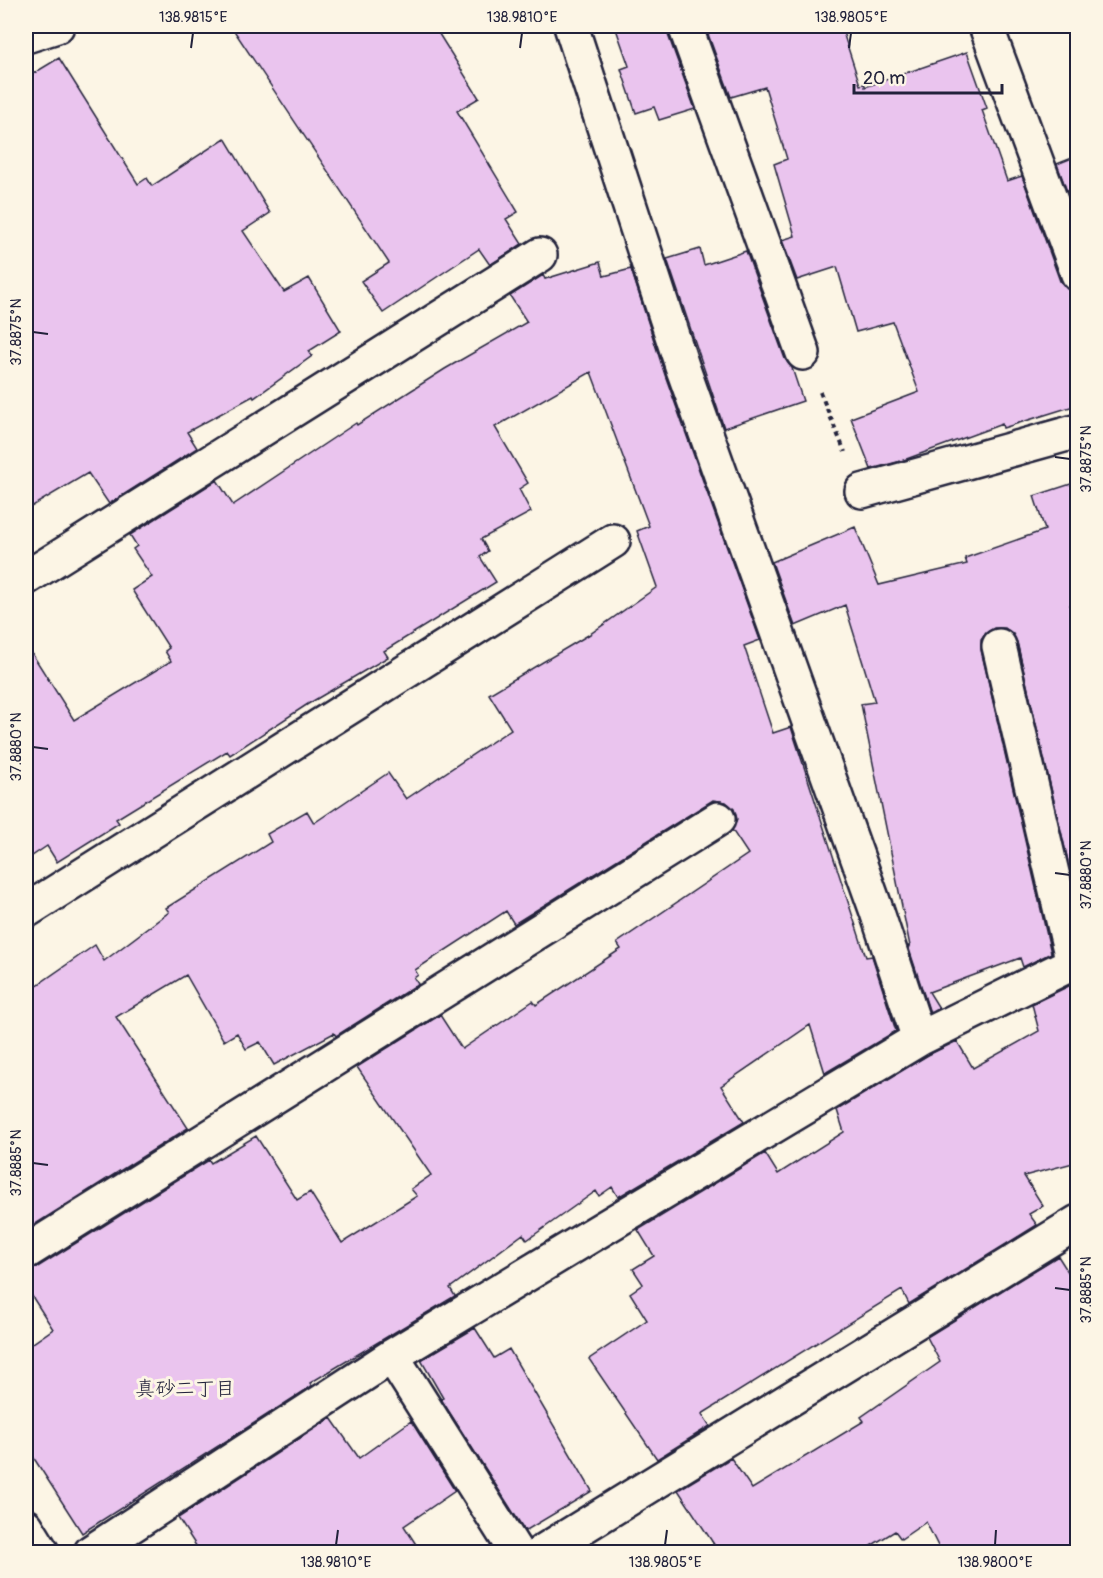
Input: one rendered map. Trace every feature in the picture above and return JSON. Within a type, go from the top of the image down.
[{"type":"street","points":[[26,36],[57,26]]},
{"type":"street","points":[[571,26],[683,369],[873,901],[919,1039]]},
{"type":"street","points":[[685,26],[803,353]]},
{"type":"street","points":[[986,26],[1077,274]]},
{"type":"street","points":[[26,578],[540,255]]},
{"type":"street","points":[[862,491],[1077,431]]},
{"type":"street","points":[[26,911],[613,541]]},
{"type":"street","points":[[91,1552],[392,1356],[919,1039],[1073,963],[999,646]]},
{"type":"street","points":[[26,1252],[718,819]]},
{"type":"street","points":[[542,1552],[1077,1222]]},
{"type":"street","points":[[392,1356],[516,1552]]},
{"type":"street","points":[[26,1526],[42,1552]]},
{"type":"path","points":[[803,353],[862,491]]},
{"type":"building","points":[[231,26],[434,26],[479,98],[457,111],[518,212],[506,219],[522,244],[490,265],[479,249],[383,313],[361,281],[389,263]]},
{"type":"building","points":[[615,26],[667,26],[667,32],[695,109],[659,120],[654,107],[636,113],[621,69],[629,66]]},
{"type":"building","points":[[705,26],[841,26],[860,85],[865,84],[865,87],[967,52],[987,108],[982,110],[1007,181],[1022,176],[1060,281],[1067,289],[1077,292],[1077,405],[1003,428],[1002,424],[901,461],[871,469],[851,418],[919,392],[893,322],[856,332],[837,267],[797,280],[782,240],[795,236],[774,164],[787,159],[765,87],[731,97]]},
{"type":"building","points":[[59,58],[138,184],[147,178],[152,186],[225,138],[270,213],[243,231],[284,292],[309,278],[341,331],[309,351],[312,356],[254,398],[253,396],[187,432],[197,448],[109,504],[88,473],[26,510],[26,78]]},
{"type":"building","points":[[1077,156],[1077,219],[1057,164]]},
{"type":"building","points":[[700,249],[704,265],[746,251],[785,359],[792,368],[803,401],[724,428],[667,259]]},
{"type":"building","points":[[600,262],[604,276],[631,269],[665,375],[760,640],[744,646],[773,733],[791,727],[866,957],[872,956],[896,1031],[825,1073],[810,1025],[721,1086],[744,1122],[618,1197],[612,1187],[599,1196],[596,1191],[527,1240],[523,1234],[450,1288],[455,1296],[310,1383],[312,1386],[82,1533],[26,1446],[26,1348],[53,1329],[26,1287],[26,1271],[36,1268],[209,1160],[211,1163],[256,1136],[297,1200],[310,1192],[342,1243],[417,1196],[411,1189],[431,1175],[357,1067],[440,1015],[462,1049],[533,1001],[536,1005],[621,949],[617,943],[748,854],[732,830],[737,819],[734,809],[726,802],[713,800],[514,924],[506,911],[415,970],[418,975],[414,978],[418,984],[336,1036],[334,1033],[274,1065],[260,1042],[246,1049],[237,1033],[224,1041],[186,975],[116,1017],[188,1128],[26,1230],[26,993],[95,945],[104,961],[169,912],[166,908],[271,842],[267,834],[307,811],[314,823],[388,773],[406,799],[511,729],[489,694],[590,634],[657,587],[637,531],[649,526],[591,372],[495,427],[528,483],[519,489],[531,512],[481,539],[488,551],[480,557],[496,582],[384,651],[388,657],[308,704],[230,755],[227,751],[116,819],[119,823],[57,862],[47,846],[26,860],[26,644],[74,720],[171,661],[165,651],[169,648],[132,590],[152,577],[133,549],[137,546],[130,535],[217,480],[233,505],[356,423],[357,425],[445,369],[527,322],[510,296],[543,275],[545,279]]},
{"type":"building","points":[[1077,482],[1077,604],[1070,605],[1077,628],[1077,900],[1017,642],[1013,634],[1005,628],[994,628],[981,640],[981,650],[1051,953],[1023,967],[1020,958],[929,992],[939,1008],[930,1013],[908,946],[910,946],[861,704],[875,702],[845,605],[795,626],[772,562],[855,527],[879,585],[967,564],[965,558],[1045,530],[1034,496]]},
{"type":"building","points":[[1077,982],[1077,1162],[1024,1176],[1043,1206],[1029,1214],[1037,1225],[909,1304],[902,1290],[702,1414],[710,1426],[657,1459],[589,1359],[647,1320],[630,1293],[643,1284],[633,1269],[654,1256],[638,1230],[765,1153],[778,1174],[844,1132],[837,1110],[928,1055],[957,1041],[973,1068],[1039,1031],[1032,1004]]},
{"type":"building","points":[[1058,1256],[1077,1286],[1077,1552],[941,1552],[926,1522],[901,1539],[895,1531],[861,1552],[719,1552],[678,1490],[731,1458],[752,1489],[864,1421],[861,1417],[940,1362],[927,1337]]},
{"type":"building","points":[[475,1328],[494,1358],[509,1349],[592,1491],[525,1531],[441,1399],[443,1398],[421,1360]]},
{"type":"building","points":[[331,1418],[359,1458],[411,1421],[455,1491],[404,1526],[421,1552],[200,1552],[178,1518]]},
{"type":"district","name":"真砂二丁目","points":[[185,1388]]}]
